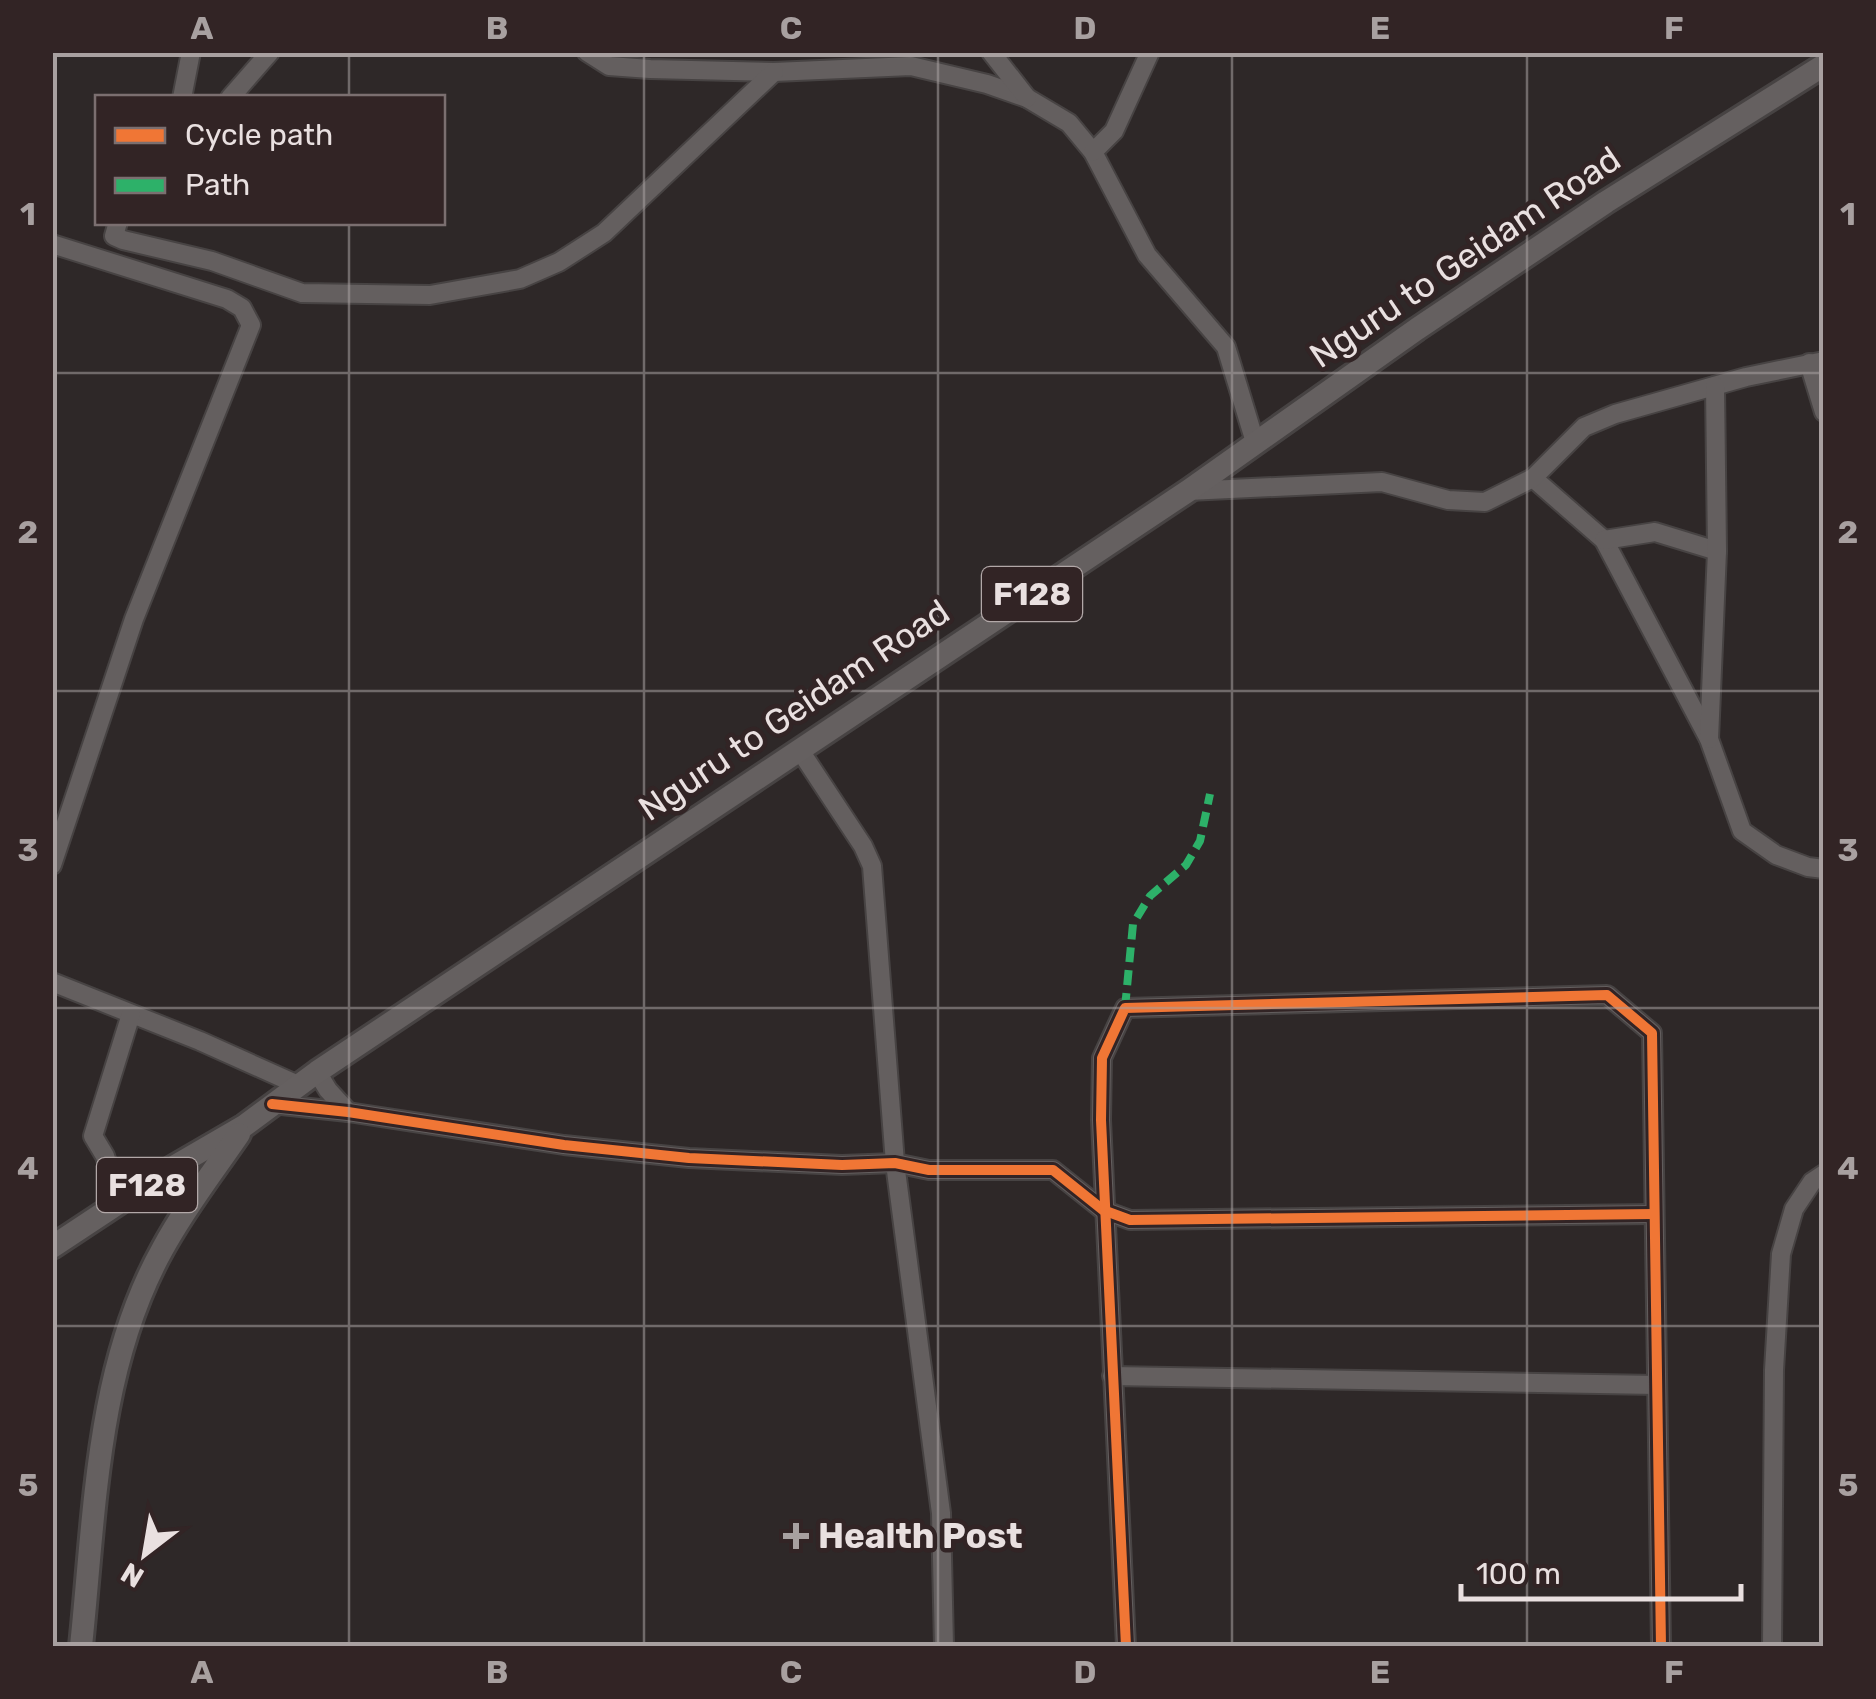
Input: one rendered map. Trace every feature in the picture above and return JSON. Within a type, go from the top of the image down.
[{"type":"main road","name":"Nguru to Geidam Road","points":[[56,1240],[244,1126],[308,1079],[1188,490],[1591,212],[1824,65]]},
{"type":"main road","points":[[81,1646],[105,1424],[116,1372],[138,1303],[162,1250],[244,1126]]},
{"type":"street","points":[[183,95],[191,52]]},
{"type":"street","points":[[233,95],[270,52]]},
{"type":"street","points":[[587,52],[609,66],[774,72],[911,66],[988,84],[1027,98],[1069,123],[1093,152],[1147,256],[1226,347],[1256,442]]},
{"type":"street","points":[[991,52],[1027,98]]},
{"type":"street","points":[[1093,152],[1114,131],[1150,52]]},
{"type":"street","points":[[117,225],[114,236],[123,240],[212,261],[302,294],[430,295],[501,283],[559,262],[604,233],[774,72]]},
{"type":"street","points":[[52,244],[227,299],[242,308],[251,325],[134,619],[52,865]]},
{"type":"street","points":[[1188,490],[1382,482],[1448,500],[1485,502],[1533,478],[1584,427],[1615,414],[1816,362],[1824,412]]},
{"type":"street","points":[[1709,739],[1717,551],[1715,386]]},
{"type":"street","points":[[1533,478],[1604,540],[1709,739],[1742,831],[1776,855],[1816,868],[1824,884]]},
{"type":"street","points":[[1604,540],[1654,532],[1717,551]]},
{"type":"street","points":[[799,749],[872,866],[895,1163],[940,1512],[944,1646]]},
{"type":"street","points":[[52,982],[308,1079],[328,1090],[348,1112]]},
{"type":"street","points":[[1126,1646],[1103,1210],[1102,1058],[1125,1008],[1606,995],[1652,1033],[1662,1646]]},
{"type":"street","points":[[120,1203],[106,1156],[93,1136],[131,1014]]},
{"type":"street","points":[[272,1104],[564,1145],[689,1158],[842,1165],[895,1163],[929,1170],[1053,1170],[1103,1210],[1130,1220],[1654,1214]]},
{"type":"street","points":[[1772,1646],[1774,1370],[1781,1254],[1794,1209],[1812,1182],[1824,1174]]},
{"type":"street","points":[[1112,1376],[1657,1385]]},
{"type":"marked path","points":[[1125,1008],[1133,924],[1150,896],[1186,865],[1200,841],[1210,794]]},
{"type":"cycle path","points":[[1126,1646],[1101,1120],[1102,1058],[1125,1008],[1607,995],[1652,1033],[1661,1646]]},
{"type":"cycle path","points":[[272,1104],[564,1145],[689,1158],[842,1165],[895,1163],[929,1170],[1053,1170],[1103,1210],[1130,1220],[1654,1214]]},
{"type":"place","name":"Health Post","points":[[796,1536]]}]
